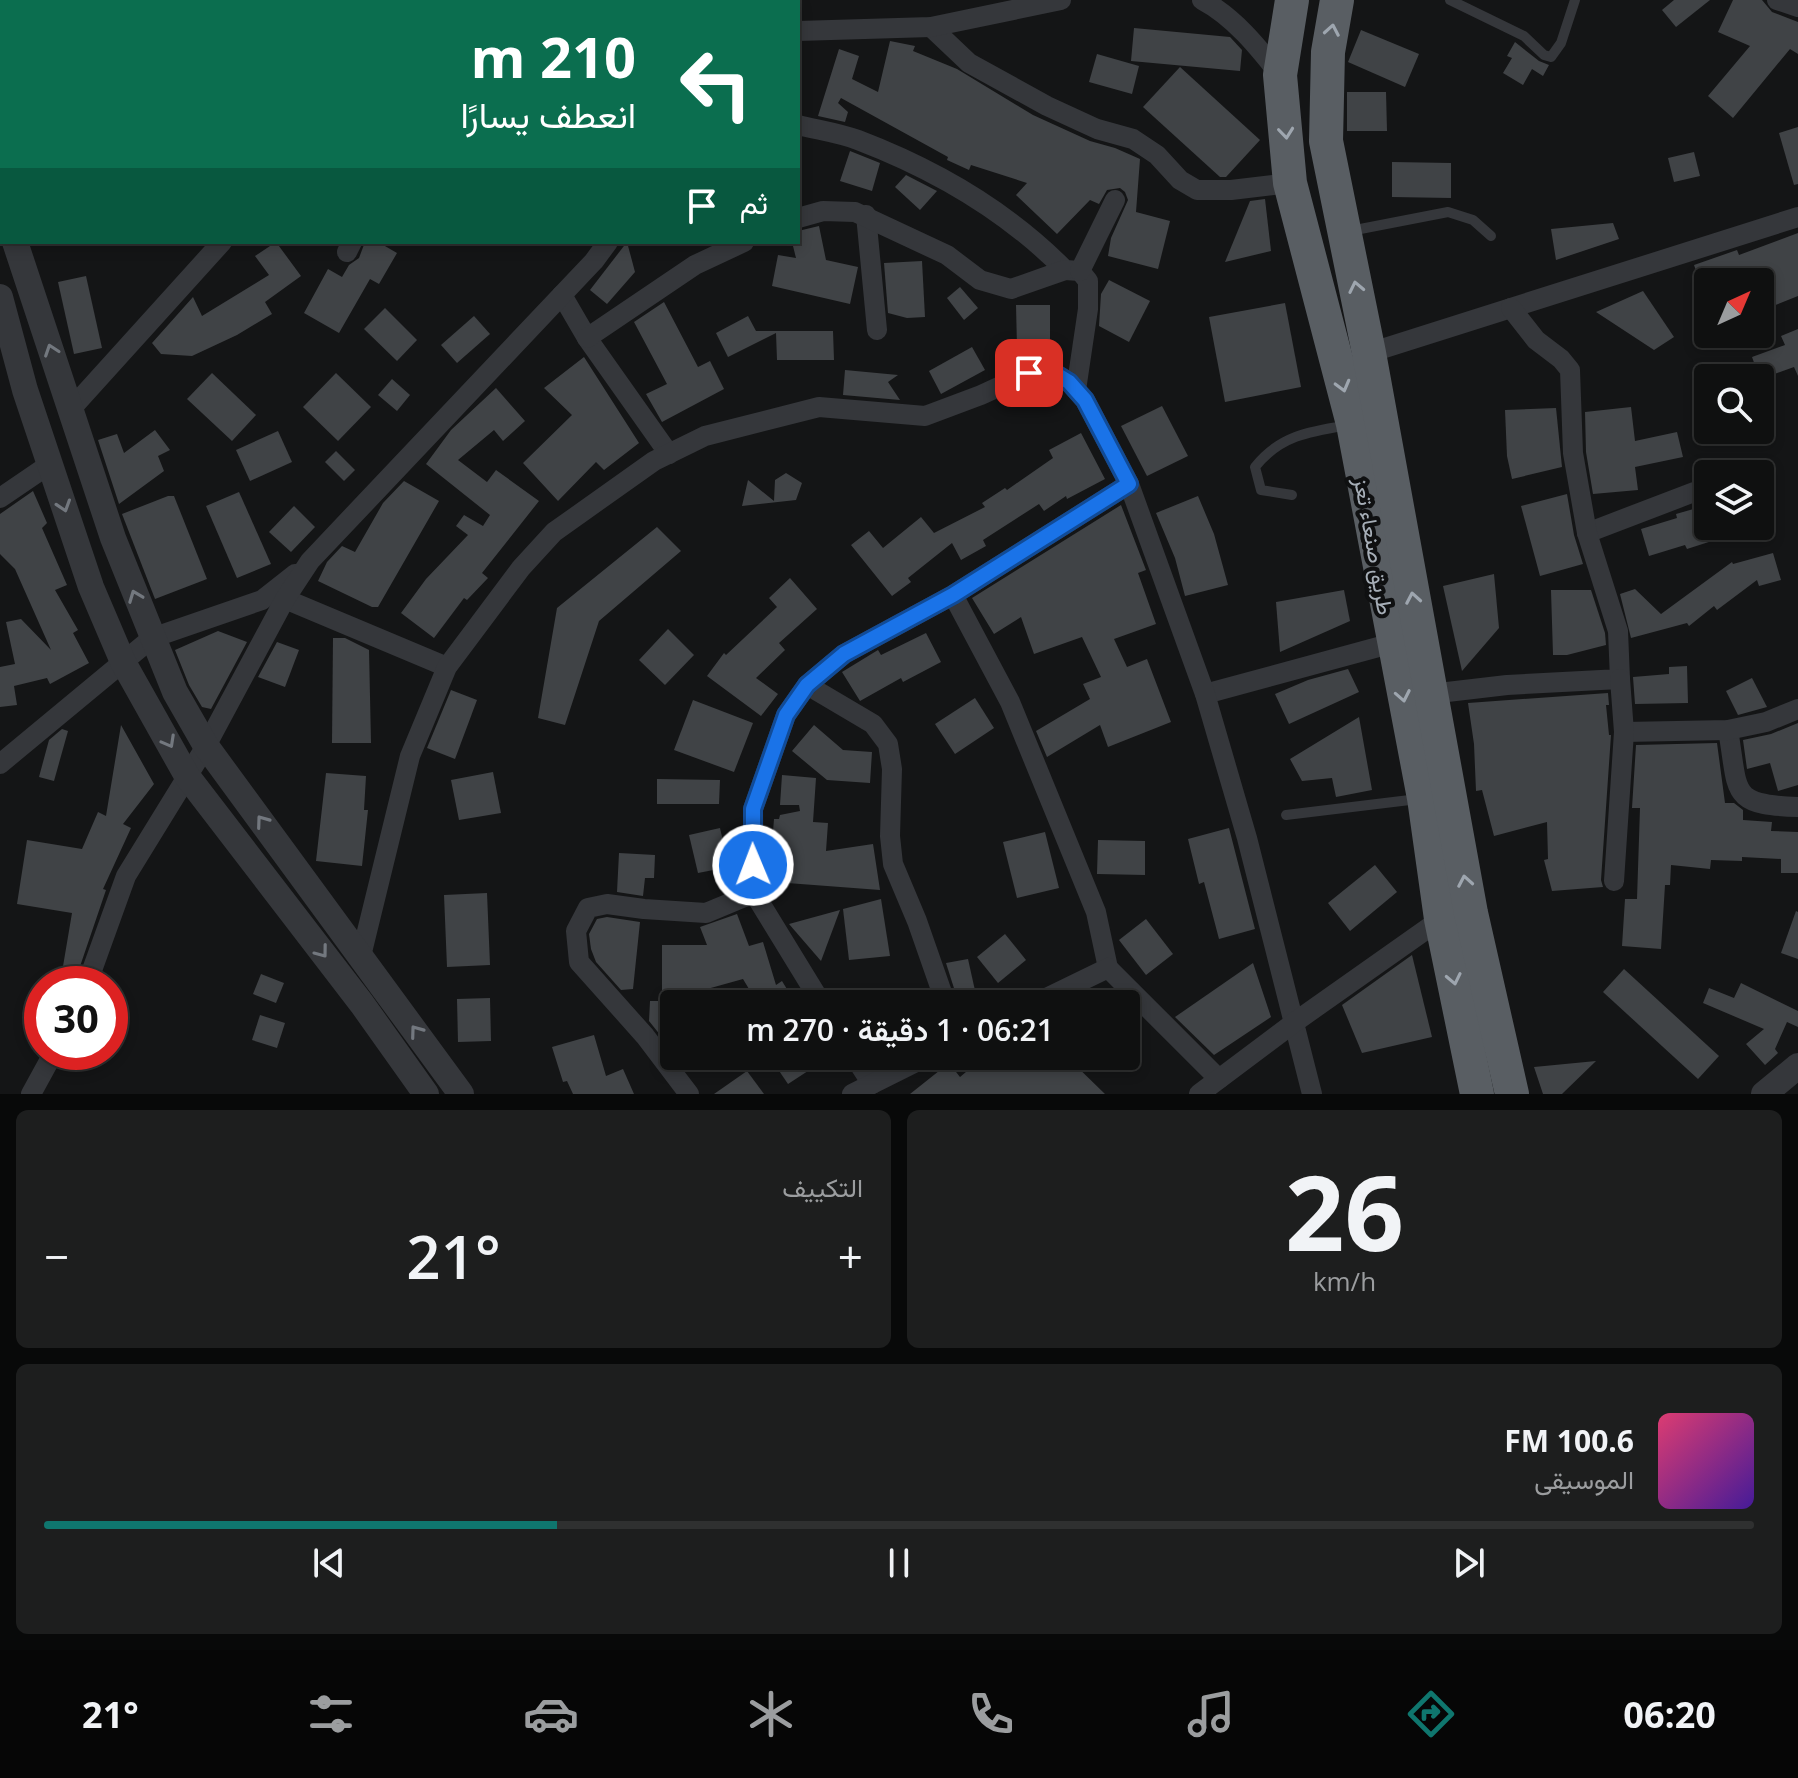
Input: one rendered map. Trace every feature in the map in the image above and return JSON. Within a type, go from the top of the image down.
[{"type":"highway","name":"طريق صنعاء تعز","points":[[1292,0],[1280,75],[1290,183],[1353,424],[1424,798],[1441,919],[1477,1094]]},
{"type":"highway","name":"طريق صنعاء تعز","points":[[1337,0],[1328,52],[1326,141],[1369,353],[1471,913],[1512,1094]]},
{"type":"street","points":[[800,31],[931,27],[1061,0]]},
{"type":"street","points":[[1202,0],[1216,8],[1255,44],[1280,75]]},
{"type":"street","points":[[1777,0],[1798,7]]},
{"type":"street","points":[[931,27],[969,63],[1010,88],[1084,123],[1133,139],[1157,155],[1180,180],[1197,190],[1231,190],[1290,183]]},
{"type":"street","points":[[800,125],[856,139],[957,186],[1003,216],[1088,281],[1088,309],[1076,390]]},
{"type":"street","points":[[800,217],[823,211],[866,215],[947,255],[980,280],[1011,289],[1072,270],[1115,200]]},
{"type":"street","points":[[866,215],[877,330]]},
{"type":"street","points":[[1369,353],[1798,217]]},
{"type":"street","points":[[16,244],[113,538],[175,692],[206,746],[461,1094]]},
{"type":"street","points":[[71,409],[220,244]]},
{"type":"street","points":[[0,764],[152,638],[262,600],[310,561],[594,261],[607,244]]},
{"type":"street","points":[[587,338],[695,265],[740,244]]},
{"type":"street","points":[[562,295],[587,338],[669,454]]},
{"type":"street","points":[[0,297],[25,390],[91,587],[123,662],[187,776],[353,992],[426,1094]]},
{"type":"street","points":[[1511,308],[1536,340],[1570,370],[1573,453],[1587,533],[1618,631],[1624,732],[1614,881]]},
{"type":"street","points":[[361,956],[410,756],[447,667],[521,568],[554,532],[654,461],[705,436],[819,407],[925,416],[1029,373],[1051,371],[1085,400],[1129,484],[1205,694],[1247,838],[1312,1094]]},
{"type":"street","points":[[0,498],[50,464]]},
{"type":"street","points":[[813,990],[754,893],[753,809],[786,715],[807,685],[844,654],[953,595],[1129,484]]},
{"type":"street","points":[[1587,533],[1694,492]]},
{"type":"street","points":[[94,966],[126,876],[206,746],[285,599],[310,561]]},
{"type":"street","points":[[953,595],[1010,702],[1096,912],[1108,968],[1219,1079]]},
{"type":"street","points":[[285,599],[447,667]]},
{"type":"street","points":[[1205,694],[1393,643]]},
{"type":"street","points":[[1430,694],[1521,684],[1620,679]]},
{"type":"street","points":[[807,685],[873,724],[888,744],[892,769],[890,836],[893,864],[941,990]]},
{"type":"street","points":[[1624,732],[1728,730],[1766,722],[1798,709]]},
{"type":"street","points":[[1728,730],[1740,793],[1757,804],[1798,807]]},
{"type":"street","points":[[689,1094],[645,1036],[579,962],[576,931],[588,908],[607,904],[706,913],[754,893]]},
{"type":"street","points":[[1199,1094],[1441,919]]},
{"type":"street","points":[[1063,990],[1108,968]]},
{"type":"street","points":[[1764,1094],[1798,1066]]},
{"type":"street","points":[[31,1094],[44,1070]]},
{"type":"street","points":[[863,1070],[872,1084]]},
{"type":"street","points":[[852,1094],[900,1070]]},
{"type":"lane","points":[[1450,0],[1524,36],[1544,55],[1551,57],[1561,43],[1575,0]]},
{"type":"lane","points":[[1345,233],[1448,212],[1473,220],[1491,236]]},
{"type":"lane","points":[[1292,495],[1261,490],[1255,467],[1263,457],[1299,433],[1353,424]]},
{"type":"lane","points":[[1286,815],[1424,798]]},
{"type":"building","points":[[1674,0],[1710,0],[1676,27],[1662,10]]},
{"type":"building","points":[[1733,0],[1762,0],[1772,12],[1798,22],[1798,54],[1790,49],[1733,118],[1708,96],[1750,46],[1718,32]]},
{"type":"building","points":[[1134,28],[1230,37],[1242,50],[1240,71],[1131,61]]},
{"type":"building","points":[[1361,30],[1419,54],[1405,87],[1348,62]]},
{"type":"building","points":[[890,41],[915,46],[913,51],[957,69],[1033,115],[1140,159],[1136,212],[1170,221],[1158,269],[1108,256],[1111,238],[1128,200],[1120,188],[1107,190],[1099,204],[1090,200],[1057,234],[1016,195],[1027,183],[971,165],[969,170],[947,160],[948,157],[841,98],[838,103],[848,112],[845,122],[818,116],[839,49],[859,56],[852,79],[878,92]]},
{"type":"building","points":[[1515,42],[1549,65],[1543,76],[1532,69],[1523,85],[1503,73],[1512,58],[1507,56]]},
{"type":"building","points":[[1097,54],[1139,66],[1132,94],[1089,82]]},
{"type":"building","points":[[1180,67],[1260,140],[1226,177],[1220,177],[1143,107]]},
{"type":"building","points":[[1347,92],[1386,92],[1387,131],[1347,131]]},
{"type":"building","points":[[1798,127],[1798,184],[1794,185],[1779,133]]},
{"type":"building","points":[[850,151],[880,163],[872,191],[840,181]]},
{"type":"building","points":[[1694,152],[1700,176],[1674,182],[1668,158]]},
{"type":"building","points":[[1392,162],[1451,163],[1451,198],[1392,197]]},
{"type":"building","points":[[906,175],[937,191],[920,210],[895,187]]},
{"type":"building","points":[[1265,199],[1271,251],[1225,262],[1250,201]]},
{"type":"building","points":[[1613,223],[1619,239],[1556,260],[1551,229]]},
{"type":"building","points":[[819,226],[826,260],[858,267],[850,304],[772,286],[778,255],[796,258],[792,244],[800,244],[800,231]]},
{"type":"building","points":[[1798,233],[1798,296],[1774,306],[1774,268],[1695,268],[1694,265],[1737,250],[1739,255]]},
{"type":"building","points":[[277,244],[301,276],[265,302],[272,314],[192,356],[161,354],[152,343],[193,297],[202,316],[269,275],[255,256]]},
{"type":"building","points":[[364,244],[381,244],[397,253],[379,284],[370,279],[339,333],[304,313],[328,269],[342,277],[349,265],[359,258]]},
{"type":"building","points":[[628,244],[635,272],[607,304],[590,290]]},
{"type":"building","points":[[922,261],[925,317],[907,318],[888,313],[884,263]]},
{"type":"building","points":[[86,276],[102,348],[74,354],[58,282]]},
{"type":"building","points":[[1109,280],[1150,301],[1129,342],[1099,326],[1101,294]]},
{"type":"building","points":[[960,287],[978,308],[964,320],[947,298]]},
{"type":"building","points":[[1643,291],[1674,337],[1654,350],[1596,312]]},
{"type":"building","points":[[664,302],[698,367],[710,361],[724,389],[662,422],[646,394],[667,384],[634,322]]},
{"type":"building","points":[[1285,303],[1301,387],[1225,402],[1209,317]]},
{"type":"building","points":[[1016,305],[1050,305],[1050,347],[1017,347]]},
{"type":"building","points":[[385,308],[417,340],[397,361],[364,329]]},
{"type":"building","points":[[474,316],[490,334],[457,363],[441,345]]},
{"type":"building","points":[[748,316],[756,331],[833,331],[834,360],[777,360],[776,333],[728,357],[716,333]]},
{"type":"building","points":[[1798,329],[1798,376],[1794,367],[1774,374],[1774,364],[1755,364],[1752,357],[1785,345],[1781,336]]},
{"type":"building","points":[[972,347],[985,370],[941,394],[929,371]]},
{"type":"building","points":[[584,357],[639,443],[604,470],[596,462],[558,501],[523,463],[572,415],[544,388]]},
{"type":"building","points":[[845,370],[898,375],[888,382],[900,400],[843,395]]},
{"type":"building","points":[[212,373],[256,415],[232,441],[187,399]]},
{"type":"building","points":[[336,373],[371,407],[338,441],[303,407]]},
{"type":"building","points":[[392,379],[410,395],[397,411],[378,395]]},
{"type":"building","points":[[496,388],[525,421],[503,441],[494,430],[458,460],[487,482],[496,470],[539,501],[482,573],[488,578],[467,600],[464,598],[434,638],[401,613],[426,579],[468,535],[456,526],[464,515],[483,526],[490,515],[426,464],[451,430]]},
{"type":"building","points":[[1162,406],[1188,456],[1147,476],[1121,426]]},
{"type":"building","points":[[1631,407],[1635,441],[1677,432],[1683,457],[1635,467],[1638,490],[1593,494],[1586,452],[1585,412]]},
{"type":"building","points":[[1556,408],[1562,467],[1512,479],[1507,456],[1505,410]]},
{"type":"building","points":[[155,430],[170,450],[158,456],[164,471],[119,504],[98,440],[117,434],[124,453]]},
{"type":"building","points":[[278,431],[292,462],[250,481],[236,450]]},
{"type":"building","points":[[1081,433],[1105,479],[1067,499],[1066,496],[1044,511],[1039,504],[983,540],[986,546],[961,560],[952,543],[908,578],[911,582],[892,596],[851,545],[869,531],[883,548],[921,517],[934,533],[985,507],[982,503],[1005,488],[1007,490],[1053,458],[1049,450]]},
{"type":"building","points":[[336,451],[355,470],[344,481],[325,462]]},
{"type":"building","points":[[786,473],[802,483],[796,500],[742,506],[748,480],[774,501],[775,480]]},
{"type":"building","points":[[404,481],[439,501],[378,607],[318,581],[327,562],[342,546],[355,552],[383,503]]},
{"type":"building","points":[[33,491],[47,523],[42,528],[67,585],[55,590],[78,630],[73,633],[89,663],[50,684],[47,678],[14,686],[17,705],[0,707],[0,667],[15,664],[6,622],[21,619],[51,650],[15,569],[0,554],[0,514]]},
{"type":"building","points":[[239,492],[271,564],[237,578],[206,506]]},
{"type":"building","points":[[1567,494],[1583,564],[1540,576],[1521,506]]},
{"type":"building","points":[[174,496],[207,579],[155,599],[122,514]]},
{"type":"building","points":[[1198,496],[1214,534],[1228,585],[1185,596],[1175,558],[1156,513]]},
{"type":"building","points":[[1121,505],[1146,570],[1138,573],[1156,624],[1114,639],[1127,667],[1147,659],[1171,722],[1108,747],[1100,725],[1047,757],[1036,731],[1090,699],[1083,684],[1101,677],[1082,637],[1034,654],[1021,617],[994,634],[972,598]]},
{"type":"building","points":[[294,506],[315,527],[291,552],[269,532]]},
{"type":"building","points":[[1694,509],[1694,540],[1715,540],[1649,556],[1641,529],[1677,518],[1676,514]]},
{"type":"building","points":[[657,527],[681,551],[599,621],[565,725],[538,718],[557,608]]},
{"type":"building","points":[[1773,553],[1781,580],[1759,586],[1757,580],[1717,610],[1714,606],[1689,626],[1687,623],[1631,638],[1620,594],[1635,589],[1661,614],[1732,562]]},
{"type":"building","points":[[1494,574],[1499,628],[1462,671],[1443,586]]},
{"type":"building","points":[[790,578],[817,609],[779,643],[785,650],[756,678],[778,694],[761,716],[707,676],[724,653],[726,655],[777,607],[769,598]]},
{"type":"building","points":[[1344,590],[1350,621],[1280,652],[1276,602]]},
{"type":"building","points":[[1551,590],[1591,590],[1606,645],[1567,655],[1553,655]]},
{"type":"building","points":[[668,629],[694,655],[665,685],[639,660]]},
{"type":"building","points":[[218,631],[247,642],[211,709],[202,707],[175,650]]},
{"type":"building","points":[[926,633],[941,662],[903,682],[901,678],[860,701],[842,672],[878,650],[881,655]]},
{"type":"building","points":[[333,638],[345,638],[369,650],[371,743],[332,743]]},
{"type":"building","points":[[277,642],[299,650],[285,687],[258,677]]},
{"type":"building","points":[[1687,666],[1688,703],[1635,704],[1633,677],[1669,674],[1669,667]]},
{"type":"building","points":[[1348,669],[1359,692],[1289,724],[1275,694],[1308,680]]},
{"type":"building","points":[[1752,678],[1767,707],[1738,715],[1726,691]]},
{"type":"building","points":[[451,690],[477,700],[455,759],[427,748]]},
{"type":"building","points":[[1608,693],[1609,705],[1606,705],[1611,735],[1603,887],[1552,891],[1544,860],[1548,859],[1547,822],[1494,836],[1482,790],[1476,791],[1468,703]]},
{"type":"building","points":[[975,698],[994,728],[955,754],[935,724]]},
{"type":"building","points":[[693,700],[753,723],[734,772],[674,750]]},
{"type":"building","points":[[1359,717],[1372,790],[1336,797],[1332,778],[1302,781],[1290,759]]},
{"type":"building","points":[[1798,723],[1798,785],[1778,791],[1770,763],[1747,769],[1743,740],[1771,734]]},
{"type":"building","points":[[121,725],[154,784],[123,824],[131,828],[103,889],[106,890],[80,966],[63,966],[72,913],[17,904],[27,840],[82,849],[98,812],[106,816]]},
{"type":"building","points":[[814,725],[843,750],[872,752],[870,783],[827,780],[792,751]]},
{"type":"building","points":[[62,729],[68,731],[54,781],[39,777],[49,740]]},
{"type":"building","points":[[1717,743],[1725,803],[1734,803],[1743,810],[1743,820],[1772,822],[1771,831],[1798,832],[1798,873],[1781,873],[1781,859],[1742,857],[1742,861],[1711,860],[1710,869],[1671,865],[1670,885],[1665,885],[1661,949],[1622,946],[1625,899],[1637,899],[1640,808],[1632,808],[1636,745]]},
{"type":"building","points":[[493,772],[501,813],[459,820],[451,780]]},
{"type":"building","points":[[326,773],[366,776],[364,810],[368,810],[362,866],[316,861]]},
{"type":"building","points":[[782,775],[816,778],[813,822],[828,823],[826,851],[873,844],[880,890],[774,882],[777,844],[772,844],[774,819],[800,811],[799,805],[780,805]]},
{"type":"building","points":[[657,779],[720,780],[719,804],[657,804]]},
{"type":"building","points":[[720,828],[729,867],[698,873],[689,835]]},
{"type":"building","points":[[1229,828],[1255,929],[1219,939],[1204,882],[1199,884],[1188,839]]},
{"type":"building","points":[[1045,832],[1059,888],[1017,898],[1003,842]]},
{"type":"building","points":[[1098,840],[1145,841],[1145,875],[1097,874]]},
{"type":"building","points":[[619,853],[655,855],[654,878],[645,878],[643,896],[617,892]]},
{"type":"building","points":[[1375,865],[1397,892],[1350,931],[1328,903]]},
{"type":"building","points":[[487,893],[490,965],[447,967],[444,895]]},
{"type":"building","points":[[881,899],[890,956],[849,960],[843,909]]},
{"type":"building","points":[[840,910],[821,961],[789,924]]},
{"type":"building","points":[[1798,912],[1798,959],[1781,953]]},
{"type":"building","points":[[737,914],[749,946],[763,942],[776,985],[782,981],[787,990],[750,990],[743,979],[704,990],[662,990],[662,945],[707,945],[700,927]]},
{"type":"building","points":[[607,917],[640,922],[633,989],[621,990],[596,962],[591,949],[589,934],[597,919]]},
{"type":"building","points":[[1146,919],[1173,954],[1146,975],[1119,940]]},
{"type":"building","points":[[1005,934],[1026,960],[998,983],[977,957]]},
{"type":"building","points":[[1412,955],[1432,1037],[1362,1053],[1342,1005]]},
{"type":"building","points":[[968,959],[975,990],[955,990],[946,963]]},
{"type":"building","points":[[1253,963],[1271,1017],[1214,1055],[1175,1017]]},
{"type":"building","points":[[1624,969],[1719,1056],[1698,1079],[1603,992]]},
{"type":"building","points":[[261,974],[284,983],[276,1003],[253,994]]},
{"type":"building","points":[[1741,983],[1798,1011],[1798,1027],[1787,1022],[1775,1049],[1778,1053],[1765,1065],[1746,1044],[1764,1029],[1703,1003],[1709,988],[1734,998]]},
{"type":"building","points":[[490,998],[491,1041],[458,1042],[457,999]]},
{"type":"building","points":[[650,1001],[660,1001],[660,1035],[649,1021]]},
{"type":"building","points":[[260,1015],[285,1023],[277,1048],[252,1040]]},
{"type":"building","points":[[594,1035],[606,1076],[623,1069],[634,1094],[573,1094],[567,1081],[563,1082],[552,1047]]},
{"type":"building","points":[[1596,1061],[1562,1094],[1543,1094],[1534,1067]]},
{"type":"building","points":[[778,1070],[810,1070],[788,1084]]},
{"type":"building","points":[[940,1070],[954,1070],[960,1077],[968,1070],[1080,1070],[1105,1094],[910,1094]]},
{"type":"building","points":[[747,1071],[764,1094],[714,1094]]},
{"type":"route","points":[[753,865],[753,809],[786,715],[807,685],[844,654],[953,595],[1129,484],[1085,400],[1069,382],[1051,371],[1029,373]]}]
